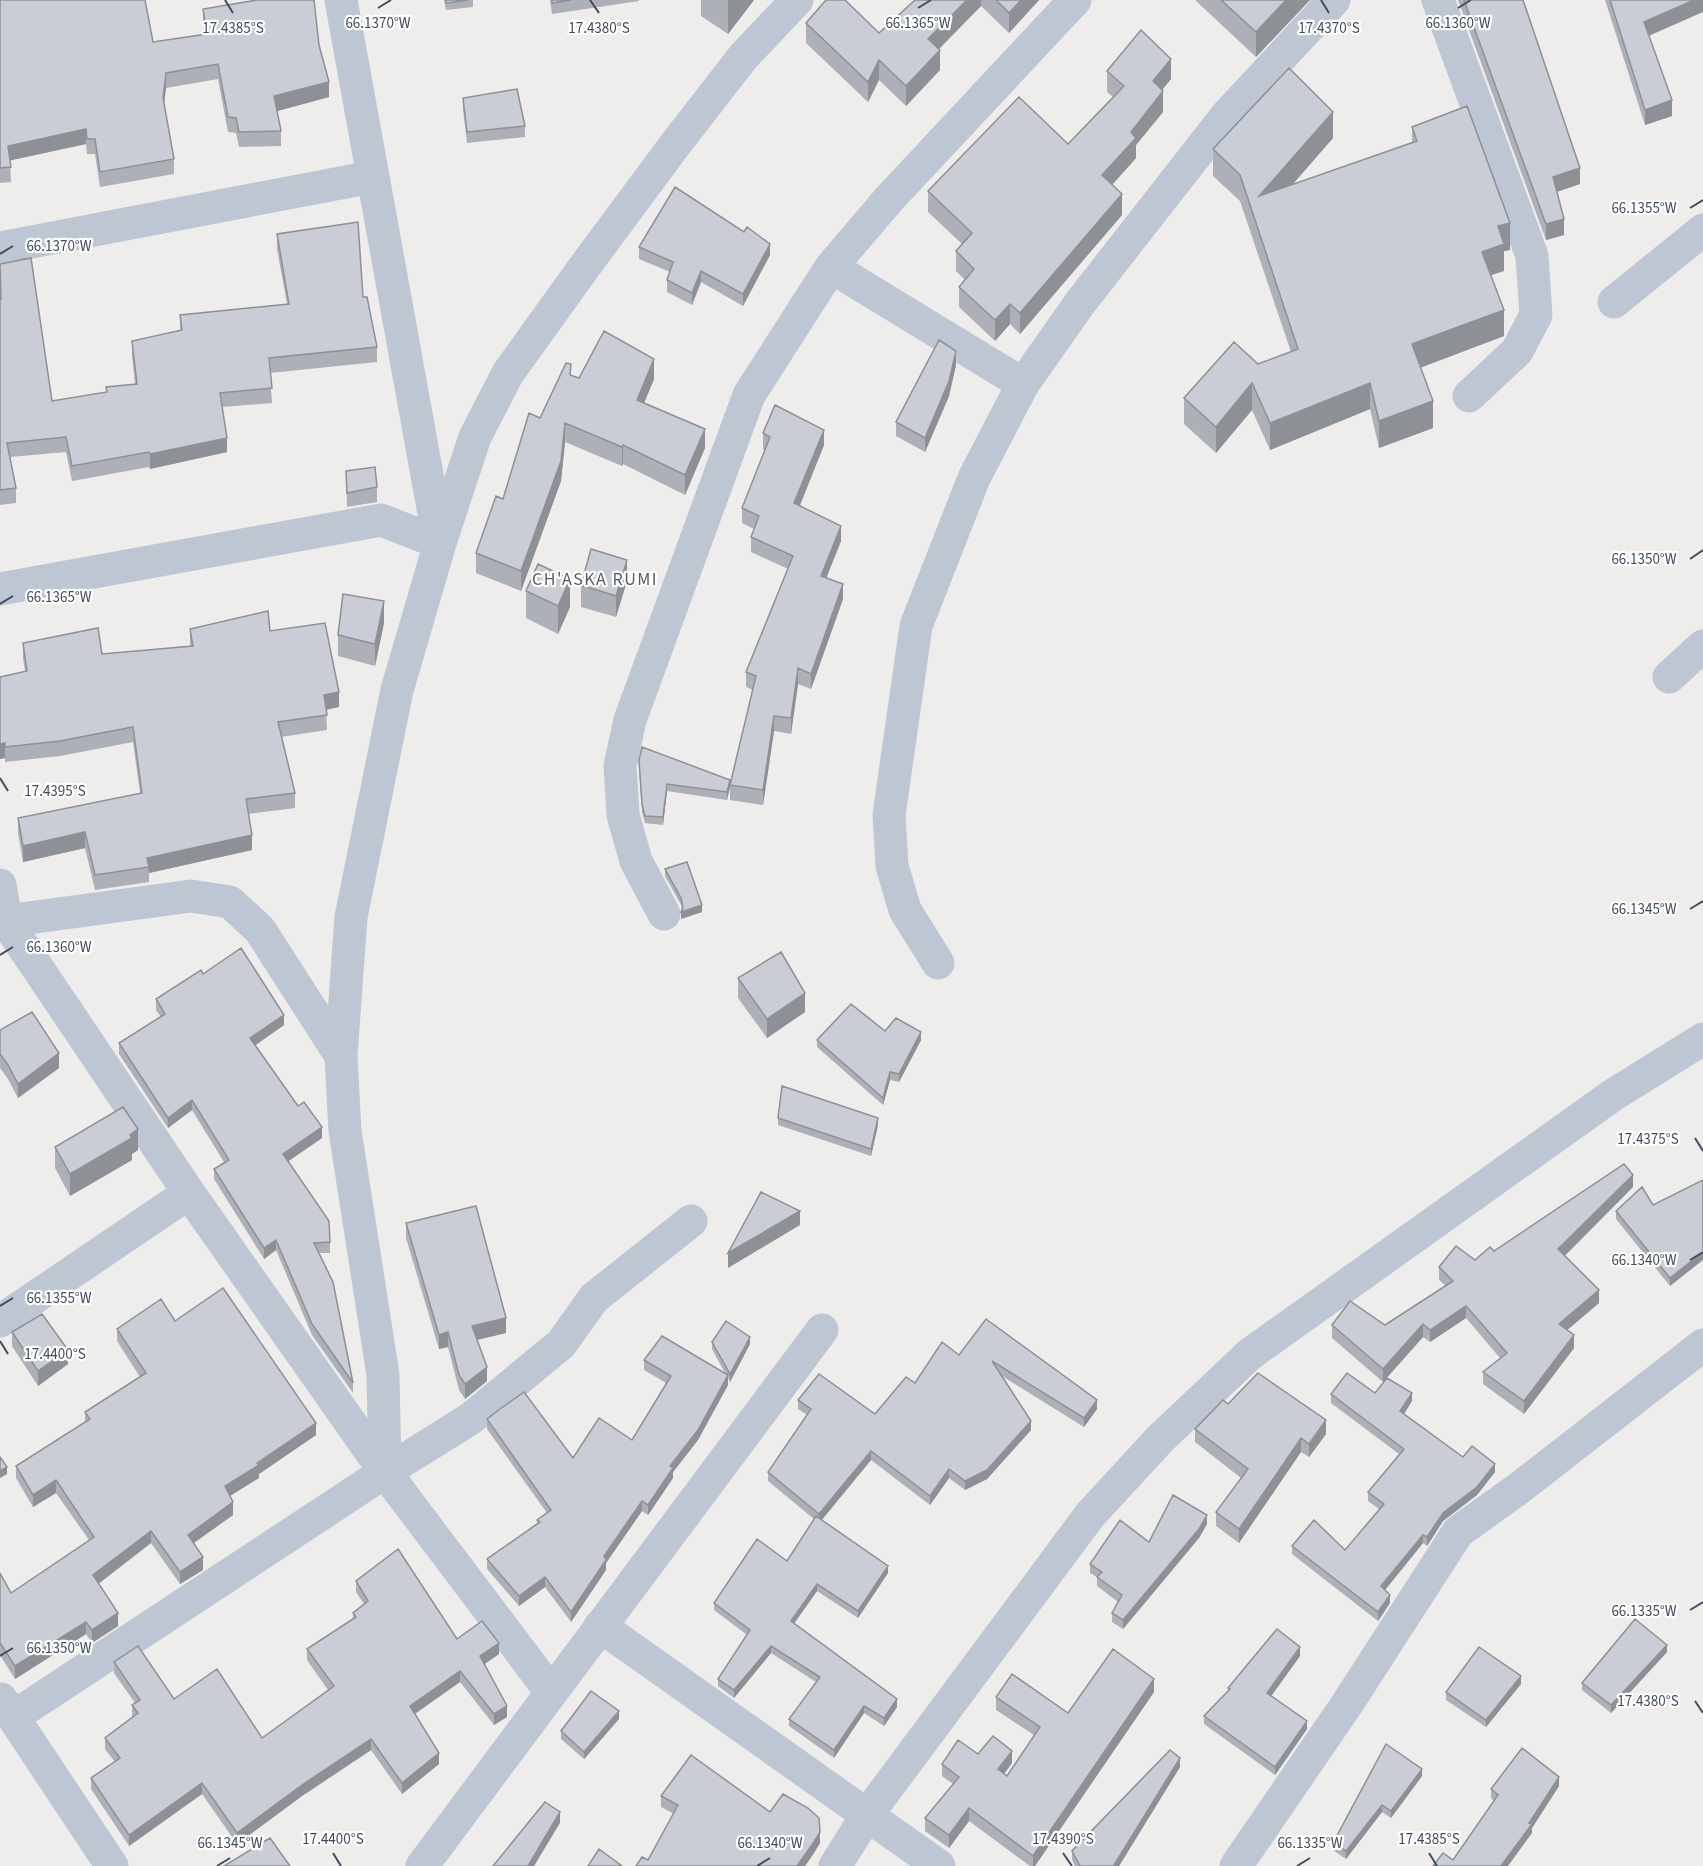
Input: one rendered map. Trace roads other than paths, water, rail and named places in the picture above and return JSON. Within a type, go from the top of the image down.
[{"type":"street","points":[[341,0],[440,543]]},
{"type":"street","points":[[385,1472],[383,1375],[345,1131],[341,1056],[351,917],[397,690],[440,543],[476,437],[508,373],[674,146],[743,57],[797,0]]},
{"type":"street","points":[[664,914],[636,861],[623,816],[620,766],[630,720],[749,395],[831,267],[889,199],[1075,0]]},
{"type":"street","points":[[938,963],[905,910],[892,866],[889,815],[916,626],[975,478],[1023,384],[1080,303],[1227,115],[1334,0]]},
{"type":"street","points":[[1438,0],[1532,256],[1536,303],[1536,315],[1517,351],[1469,396]]},
{"type":"street","points":[[0,248],[372,177]]},
{"type":"street","points":[[1614,302],[1703,230]]},
{"type":"street","points":[[831,267],[1023,384]]},
{"type":"street","points":[[0,589],[381,520],[440,543]]},
{"type":"street","points":[[1670,677],[1703,646]]},
{"type":"street","points":[[0,885],[3,923],[385,1472],[551,1692]]},
{"type":"street","points":[[3,923],[191,897],[230,902],[260,930],[341,1056]]},
{"type":"street","points":[[834,1866],[867,1815],[1090,1515],[1160,1439],[1250,1354],[1613,1095],[1703,1039]]},
{"type":"street","points":[[0,1321],[189,1193]]},
{"type":"street","points":[[112,1866],[6,1707],[470,1419],[561,1344],[594,1298],[691,1221]]},
{"type":"street","points":[[422,1866],[822,1330]]},
{"type":"street","points":[[1236,1866],[1347,1704],[1458,1532],[1518,1489],[1703,1345]]},
{"type":"street","points":[[600,1626],[939,1866]]},
{"type":"district","name":"CH'ASKA RUMI","points":[[595,579]]}]
